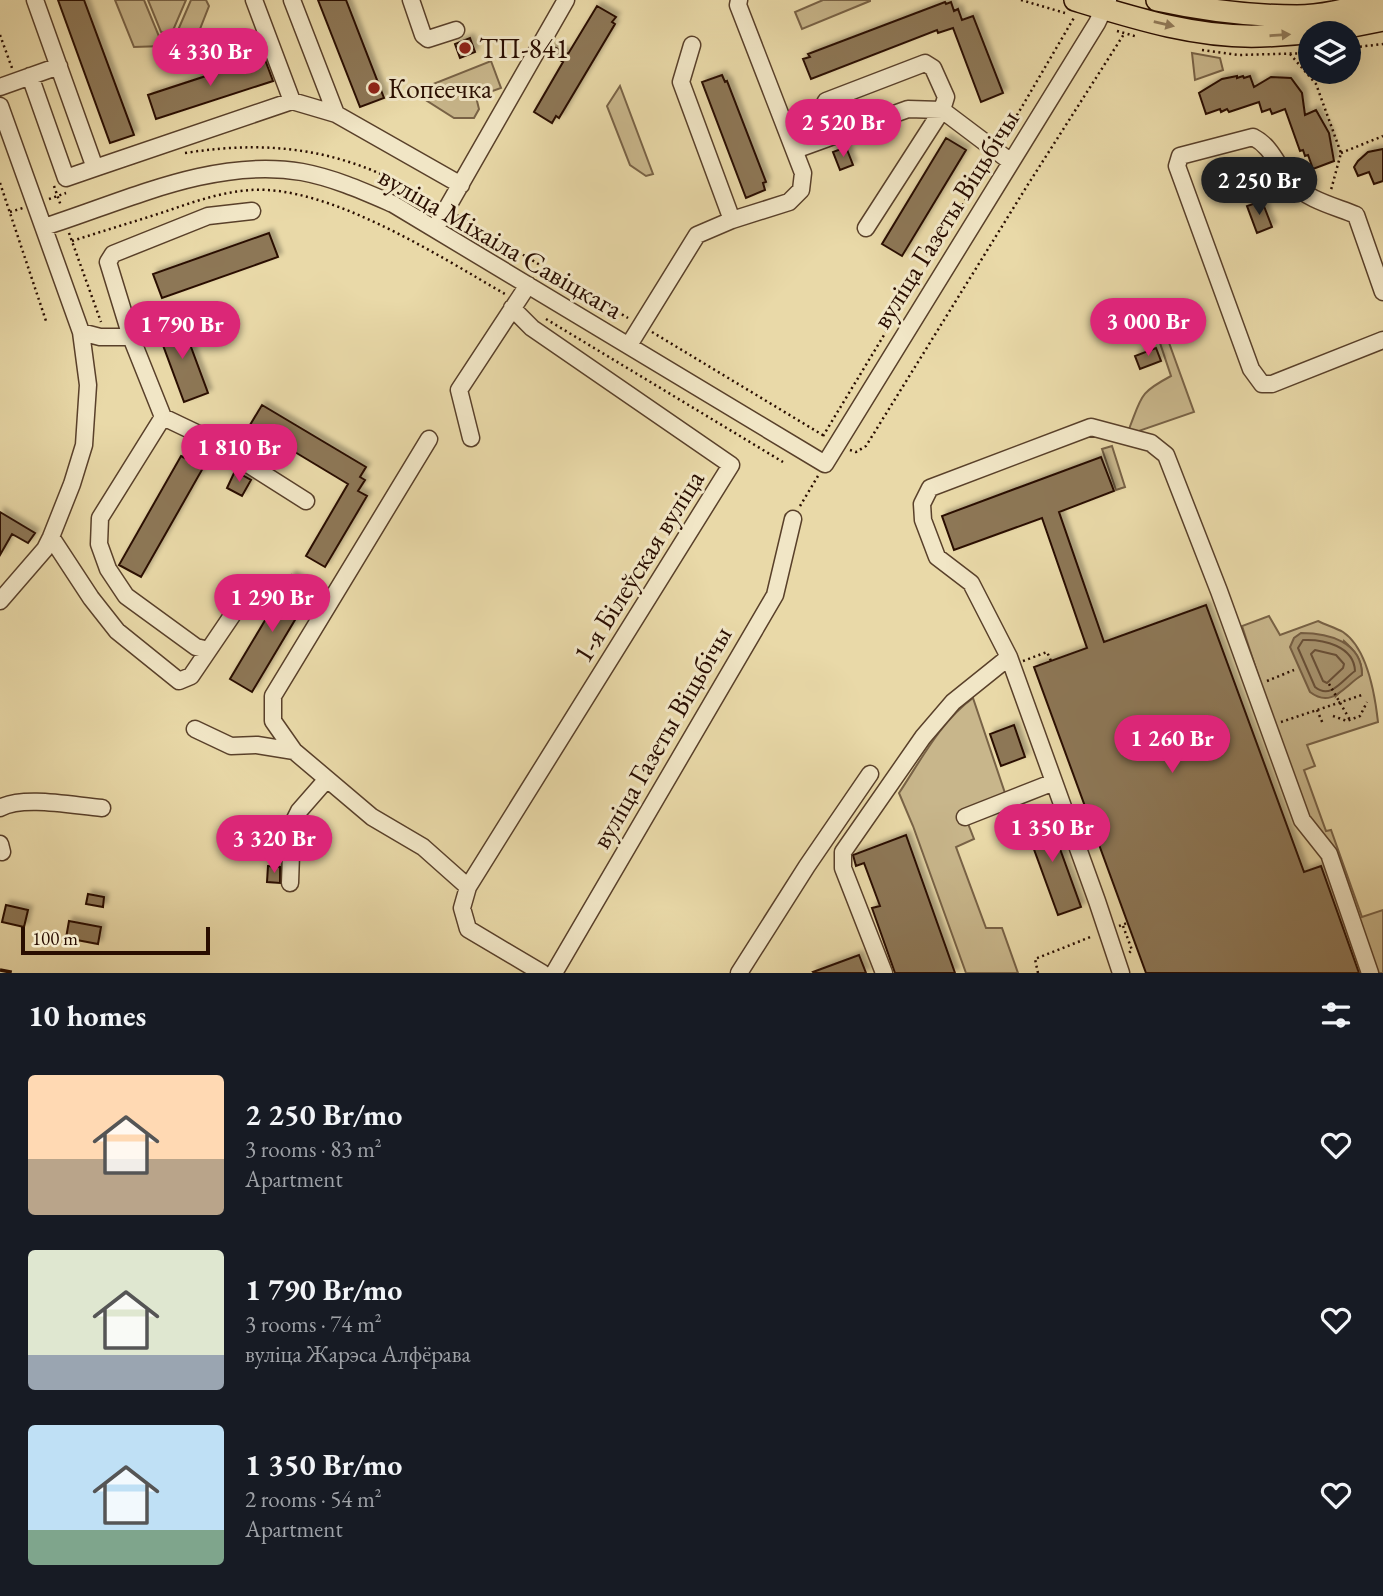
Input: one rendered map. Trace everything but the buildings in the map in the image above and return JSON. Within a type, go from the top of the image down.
[{"type":"main road","points":[[1157,0],[1211,10],[1299,16],[1346,10],[1383,0]]},
{"type":"main road","points":[[1075,8],[1106,4],[1169,26],[1212,33],[1258,36],[1333,31],[1383,20]]},
{"type":"street","points":[[35,0],[95,168]]},
{"type":"street","points":[[254,0],[292,101]]},
{"type":"street","points":[[292,0],[336,114]]},
{"type":"street","points":[[411,0],[423,35],[428,39],[456,30]]},
{"type":"street","points":[[435,229],[566,0]]},
{"type":"street","points":[[629,345],[697,234],[789,202],[800,190],[803,173],[738,5],[739,0]]},
{"type":"street","name":"вуліца Газеты Віцьбічы","points":[[825,464],[1106,4]]},
{"type":"street","points":[[692,45],[681,82],[732,220]]},
{"type":"street","points":[[831,135],[822,109],[825,101],[925,63],[933,68],[946,97],[942,110],[866,228]]},
{"type":"street","points":[[0,87],[59,66]]},
{"type":"street","points":[[30,76],[66,178],[292,101],[336,114],[461,185]]},
{"type":"street","points":[[0,106],[81,332],[88,385],[84,445],[72,484],[48,543],[0,601]]},
{"type":"street","points":[[795,150],[908,109],[942,110],[1011,162]]},
{"type":"street","points":[[1383,292],[1356,215],[1303,193],[1290,181],[1266,143],[1253,137],[1180,156],[1177,166],[1186,192],[1251,369],[1262,384],[1272,384],[1383,340]]},
{"type":"street","name":"вуліца Міхаіла Савіцкага","points":[[44,228],[197,176],[256,170],[300,172],[333,179],[393,204],[825,464]]},
{"type":"street","points":[[252,211],[208,216],[113,254],[108,262],[131,337],[163,417],[207,438],[306,501]]},
{"type":"street","points":[[471,438],[459,390],[528,285]]},
{"type":"street","name":"1-я Білеўская вуліца","points":[[468,887],[731,465],[532,328],[515,304]]},
{"type":"street","points":[[81,332],[100,337],[131,337]]},
{"type":"street","points":[[163,417],[100,518],[99,544],[108,569],[126,596],[196,647],[208,650]]},
{"type":"street","points":[[1121,973],[1010,661],[971,583],[937,557],[923,520],[922,504],[930,488],[1091,427],[1151,443],[1167,455],[1302,820],[1329,854],[1370,973]]},
{"type":"street","points":[[429,439],[273,696],[273,721],[293,751],[372,817],[424,847],[468,887],[462,908],[468,929],[542,973]]},
{"type":"street","name":"вуліца Газеты Віцьбічы","points":[[554,973],[775,595],[793,519]]},
{"type":"street","points":[[48,543],[117,631],[179,681],[191,676],[246,595]]},
{"type":"street","points":[[884,973],[843,868],[843,852],[923,737],[953,702],[1010,661]]},
{"type":"street","points":[[195,729],[231,746],[257,745],[293,751]]},
{"type":"street","points":[[739,973],[870,774]]},
{"type":"street","points":[[290,883],[292,825],[299,811],[327,779]]},
{"type":"street","points":[[965,817],[1054,782]]},
{"type":"street","points":[[0,808],[8,804],[34,802],[102,808]]},
{"type":"path","points":[[823,436],[996,151],[1075,8]]},
{"type":"path","points":[[183,154],[256,146],[312,152],[348,160],[376,171],[417,191],[823,436],[856,452],[866,446],[1124,34]]},
{"type":"path","points":[[1361,47],[1383,44]]},
{"type":"path","points":[[1290,54],[1316,84],[1341,153],[1328,203]]},
{"type":"path","points":[[1341,153],[1383,136]]},
{"type":"path","points":[[0,183],[46,321]]},
{"type":"path","points":[[1020,183],[1027,186]]},
{"type":"path","points":[[72,241],[218,194],[253,190],[284,191],[316,200],[380,225],[515,304]]},
{"type":"path","points":[[10,212],[70,192]]},
{"type":"path","points":[[540,315],[783,462]]},
{"type":"path","points":[[793,519],[825,464]]},
{"type":"path","points":[[1010,661],[1047,652],[1051,661]]},
{"type":"path","points":[[1254,686],[1294,670]]},
{"type":"path","points":[[1329,684],[1350,720]]},
{"type":"path","points":[[1268,727],[1362,695]]},
{"type":"path","points":[[1333,716],[1350,720],[1360,716],[1367,702]]},
{"type":"path","points":[[1317,710],[1322,724]]},
{"type":"path","points":[[1038,973],[1035,958],[1128,923]]},
{"type":"shaded area","points":[[115,0],[144,0],[163,46],[134,47]]},
{"type":"shaded area","points":[[148,0],[186,0],[171,35],[161,32]]},
{"type":"shaded area","points":[[191,0],[206,0],[209,6],[198,34],[184,41],[175,37]]},
{"type":"shaded area","points":[[823,0],[870,1],[802,29],[795,12]]},
{"type":"shaded area","points":[[1192,53],[1220,58],[1223,70],[1195,80]]},
{"type":"shaded area","points":[[491,61],[501,88],[476,97],[479,109],[474,118],[454,118],[421,97],[418,90]]},
{"type":"shaded area","points":[[620,86],[653,174],[646,176],[630,165],[607,106]]},
{"type":"shaded area","points":[[1168,340],[1194,412],[1136,432],[1129,429],[1143,396],[1171,376],[1160,343]]},
{"type":"shaded area","points":[[1112,446],[1125,487],[1116,490],[1102,449]]},
{"type":"shaded area","points":[[1269,616],[1280,635],[1318,621],[1343,632],[1351,639],[1364,660],[1375,699],[1378,722],[1307,745],[1315,766],[1304,770],[1326,831],[1331,830],[1362,917],[1383,910],[1383,973],[1378,973],[1354,904],[1305,818],[1242,626]],"holes":[[[1344,641],[1355,652],[1362,675],[1336,696]]]},
{"type":"shaded area","points":[[973,698],[1009,805],[967,821],[974,839],[956,847],[986,928],[1002,928],[1018,973],[966,973],[899,793],[941,729]]},
{"type":"water","points":[[1301,633],[1333,638],[1350,647],[1361,664],[1362,675],[1331,697],[1318,697],[1310,692],[1290,647],[1294,638]]},
{"type":"railway","points":[[0,970],[16,973]]},
{"type":"place","name":"ТП-841","points":[[465,48]]},
{"type":"place","name":"Копеечка","points":[[374,88]]}]
